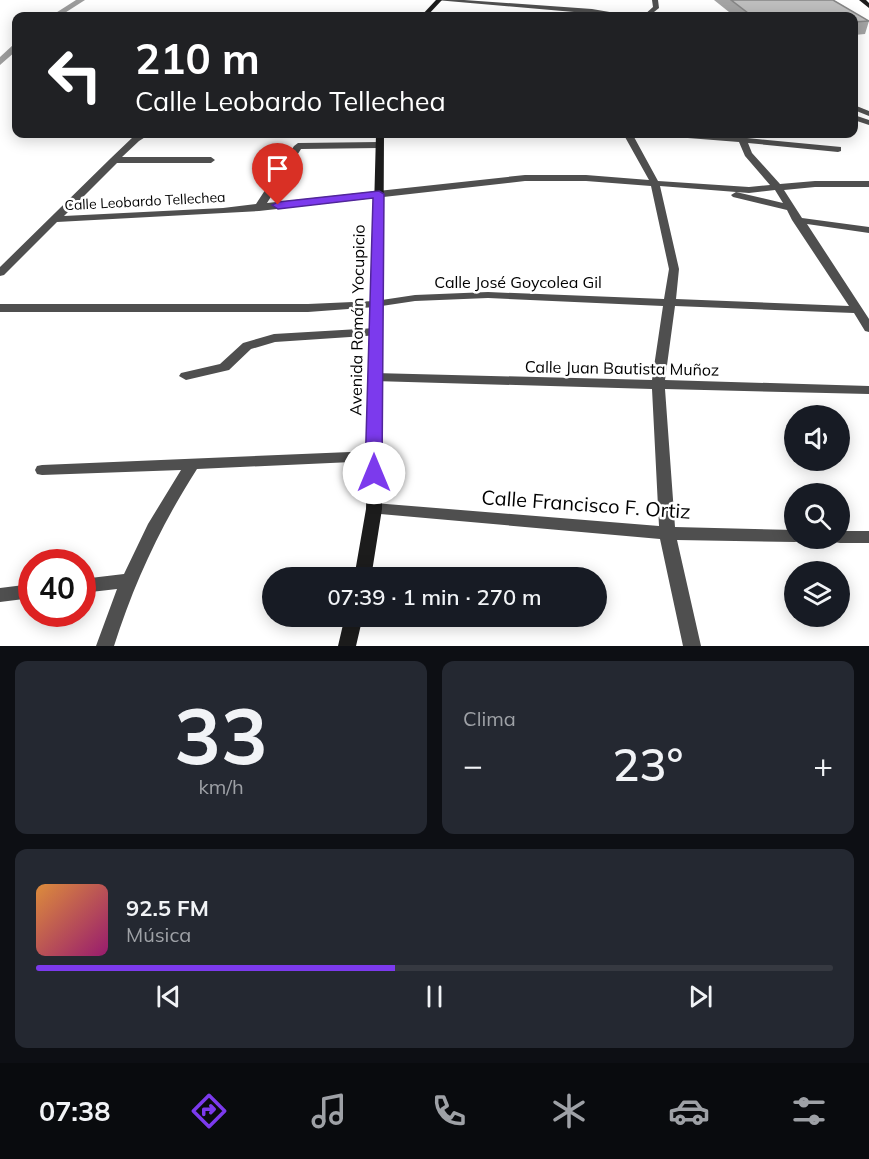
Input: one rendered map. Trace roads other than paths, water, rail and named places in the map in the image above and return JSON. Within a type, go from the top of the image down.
[{"type":"street","points":[[862,0],[869,6]]},
{"type":"street","points":[[438,2],[600,12]]},
{"type":"street","points":[[0,273],[138,138]]},
{"type":"street","points":[[259,207],[298,146],[379,138]]},
{"type":"street","name":"Avenida Román Yocupicio","points":[[364,567],[374,509],[379,138]]},
{"type":"street","points":[[631,138],[655,183],[674,269],[658,386],[667,533],[692,646]]},
{"type":"street","points":[[743,138],[753,161],[778,188],[788,207],[869,328]]},
{"type":"street","points":[[751,138],[838,149]]},
{"type":"street","points":[[114,160],[211,160]]},
{"type":"street","name":"Calle Leobardo Tellechea","points":[[57,219],[191,213],[259,207],[525,177],[586,178],[749,190],[815,184],[869,183]]},
{"type":"street","name":"Calle Leobardo Tellechea","points":[[700,187],[788,207]]},
{"type":"street","points":[[797,220],[869,230]]},
{"type":"street","name":"Calle José Goycolea Gil","points":[[0,308],[208,309],[375,304],[415,298],[488,295],[856,309]]},
{"type":"street","points":[[186,376],[224,367],[247,346],[274,338],[376,332]]},
{"type":"street","name":"Calle Juan Bautista Muñoz","points":[[374,377],[869,390]]},
{"type":"street","points":[[42,470],[374,456]]},
{"type":"street","points":[[105,646],[130,580],[159,517],[193,464]]},
{"type":"street","name":"Calle Francisco F. Ortiz","points":[[374,509],[667,533],[784,536]]},
{"type":"street","points":[[850,537],[869,537]]},
{"type":"street","points":[[96,584],[130,580]]},
{"type":"street","points":[[0,595],[18,593]]},
{"type":"street","points":[[347,646],[351,627]]},
{"type":"waterway","points":[[62,12],[81,0]]},
{"type":"waterway","points":[[0,62],[12,51]]}]
